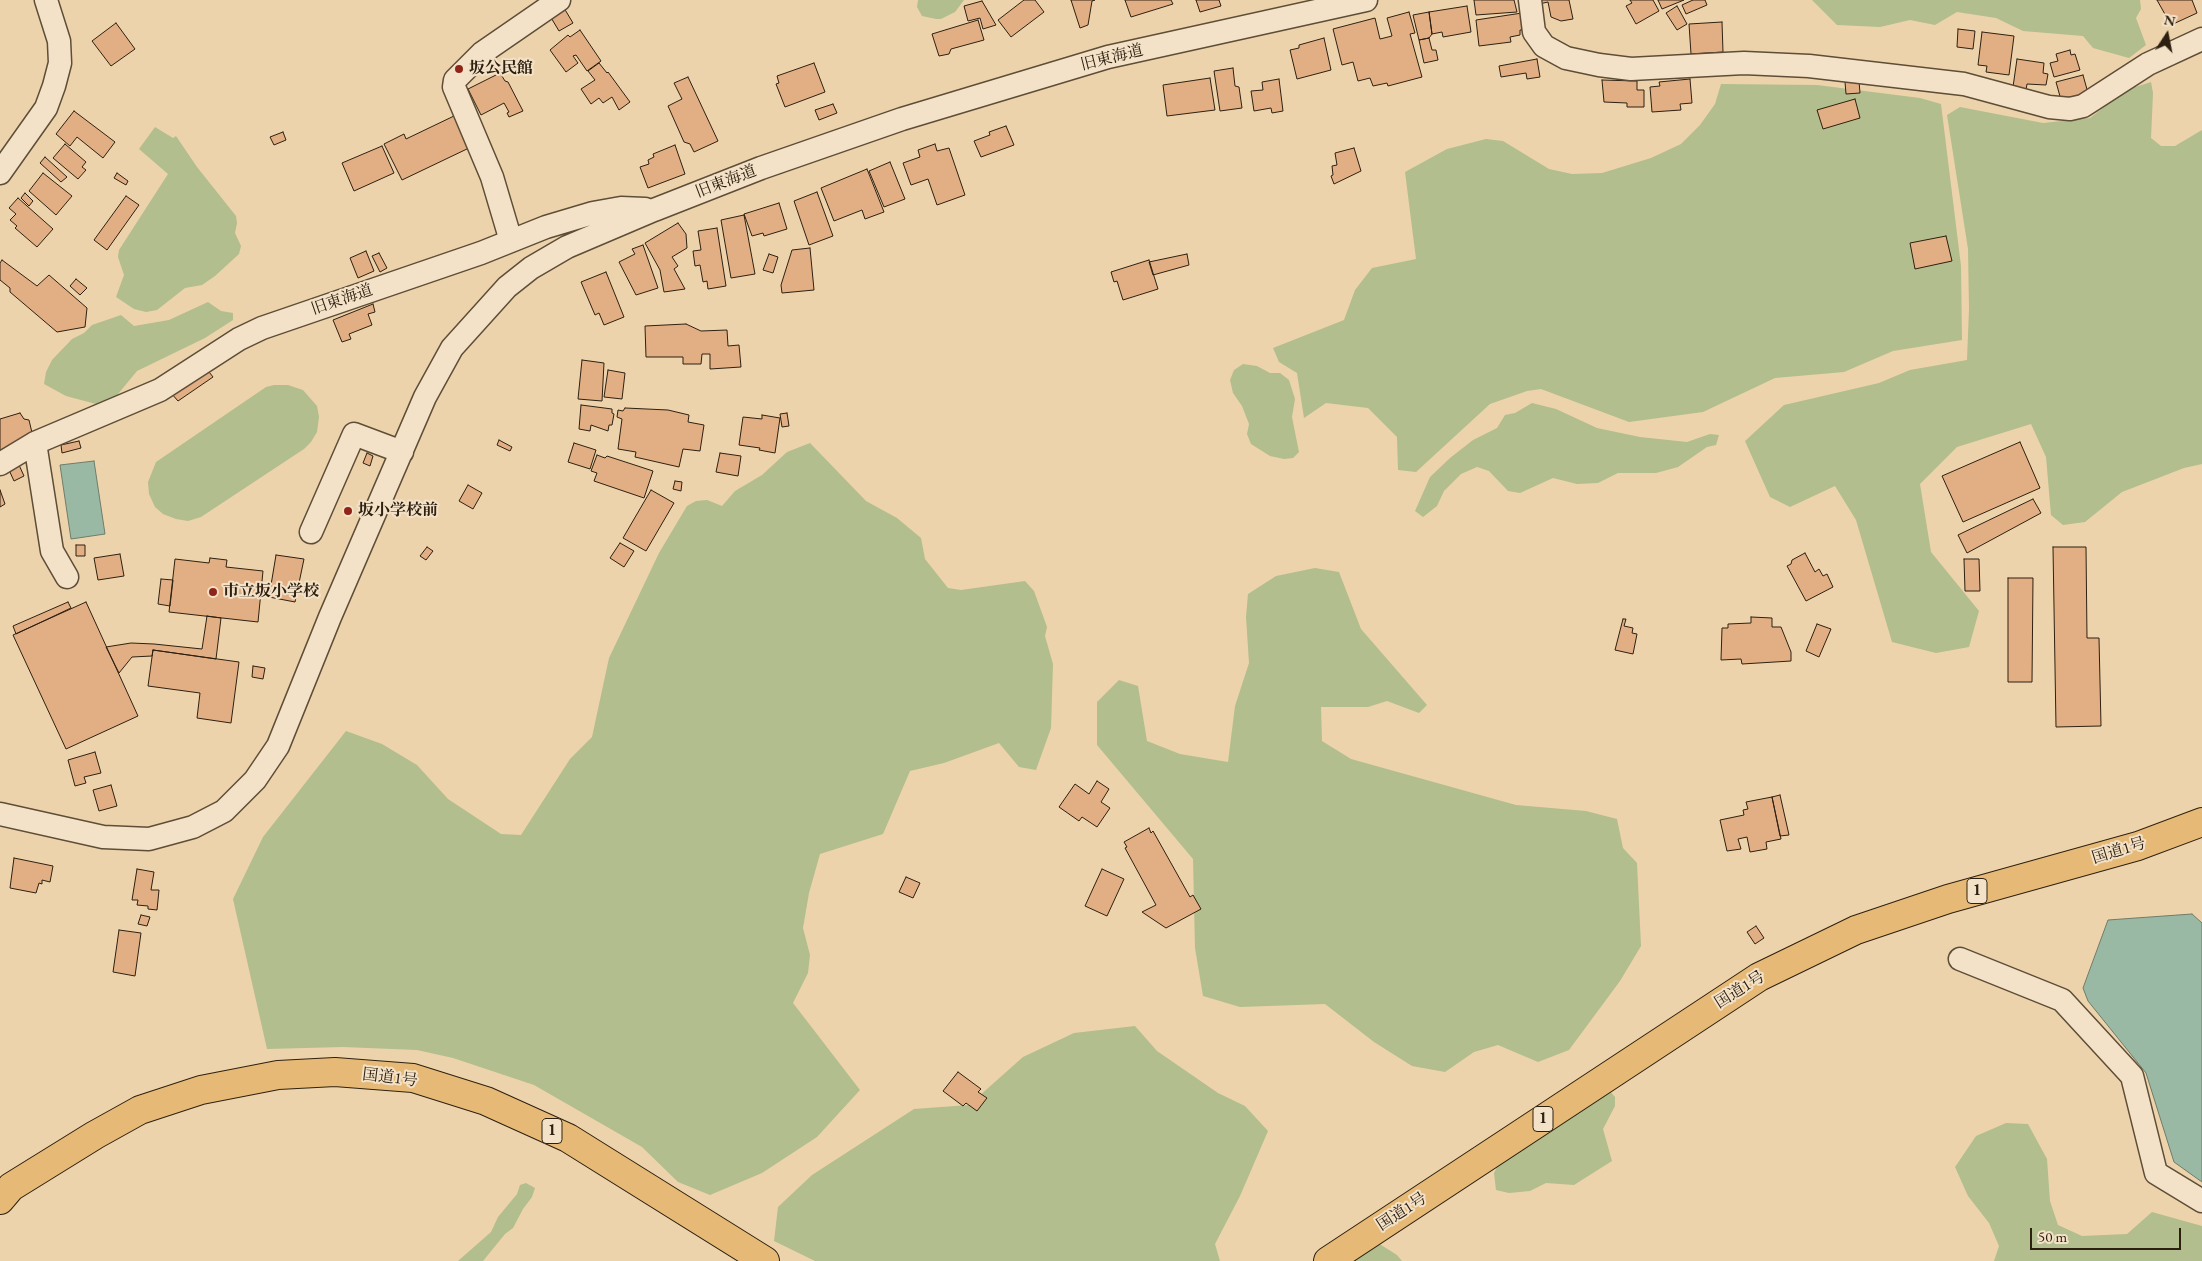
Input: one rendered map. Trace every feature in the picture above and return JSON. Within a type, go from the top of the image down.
[{"type":"highway","name":"国道1号","points":[[1328,1261],[1759,977],[1856,930],[1948,899],[2138,846],[2202,822]]},
{"type":"highway","name":"国道1号","points":[[6,1193],[140,1110],[201,1090],[268,1077],[335,1072],[413,1078],[486,1101],[568,1138],[755,1255]]},
{"type":"street","points":[[0,173],[46,108],[54,86],[60,63],[59,41],[46,0]]},
{"type":"street","points":[[511,241],[492,177],[454,87],[455,80],[482,53],[559,0]]},
{"type":"street","name":"旧東海道","points":[[0,464],[36,443],[160,390],[239,339],[262,328],[593,213],[621,208],[654,210],[761,168],[902,119],[1108,57],[1366,0]]},
{"type":"street","points":[[1530,0],[1534,32],[1544,46],[1566,58],[1599,65],[1631,70],[1744,63],[1809,66],[1964,84],[2049,107],[2070,109],[2083,106],[2148,64],[2202,39]]},
{"type":"street","points":[[0,814],[103,837],[149,839],[193,827],[224,811],[255,780],[278,746],[425,397],[452,348],[507,287],[531,268],[567,247],[654,210]]},
{"type":"street","points":[[311,532],[354,434],[402,452]]},
{"type":"street","points":[[36,443],[52,551],[67,577]]},
{"type":"street","points":[[1960,959],[2062,1000],[2132,1076],[2156,1173],[2202,1201]]},
{"type":"shaded area","points":[[918,0],[964,0],[955,12],[941,19],[936,19],[922,16],[917,7]]},
{"type":"shaded area","points":[[1812,0],[2140,0],[2141,9],[2136,18],[2146,45],[2129,58],[2093,48],[2083,36],[2023,31],[1996,18],[1957,12],[1935,25],[1910,20],[1880,27],[1837,25]]},
{"type":"shaded area","points":[[2151,82],[2153,93],[2151,138],[2161,146],[2175,146],[2202,130],[2202,464],[2184,468],[2122,492],[2085,522],[2063,525],[2051,515],[2046,457],[2031,424],[1957,447],[1920,484],[1931,552],[1979,611],[1969,647],[1936,653],[1892,642],[1856,520],[1835,486],[1790,507],[1770,497],[1745,441],[1784,405],[1879,383],[1910,370],[1967,360],[1969,309],[1968,249],[1947,115],[1960,107],[2043,123],[2090,118],[2126,90]]},
{"type":"shaded area","points":[[1721,84],[1817,85],[1920,98],[1941,104],[1961,266],[1962,340],[1893,351],[1844,372],[1775,378],[1703,412],[1629,422],[1541,389],[1527,391],[1490,404],[1416,472],[1398,470],[1397,437],[1368,408],[1326,403],[1304,418],[1297,373],[1279,362],[1273,348],[1344,320],[1355,290],[1372,268],[1416,259],[1405,172],[1447,149],[1486,139],[1503,141],[1549,169],[1572,174],[1602,173],[1651,158],[1681,144],[1700,125],[1715,104]]},
{"type":"shaded area","points":[[155,127],[173,138],[176,136],[197,167],[236,216],[235,233],[241,246],[239,254],[215,276],[202,285],[185,288],[157,310],[146,312],[134,309],[116,297],[124,275],[118,257],[119,250],[168,174],[139,149]]},
{"type":"shaded area","points":[[208,302],[221,311],[233,313],[233,320],[205,338],[137,371],[109,405],[96,404],[66,396],[44,384],[46,372],[52,360],[72,339],[84,333],[92,325],[121,315],[134,326],[169,320]]},
{"type":"shaded area","points":[[1243,364],[1257,366],[1270,373],[1280,373],[1289,380],[1295,399],[1292,417],[1299,452],[1293,458],[1284,459],[1270,456],[1251,444],[1247,434],[1249,424],[1242,406],[1233,393],[1230,380],[1234,370]]},
{"type":"shaded area","points":[[288,385],[303,390],[317,406],[319,417],[317,432],[311,442],[304,449],[201,517],[188,521],[176,519],[163,514],[155,507],[149,494],[148,482],[156,462],[266,387]]},
{"type":"shaded area","points":[[1532,403],[1556,409],[1597,428],[1640,437],[1687,442],[1710,434],[1719,435],[1716,445],[1707,447],[1678,467],[1656,473],[1618,473],[1598,483],[1577,484],[1553,478],[1520,493],[1508,491],[1489,471],[1477,467],[1461,474],[1444,491],[1437,506],[1423,517],[1415,511],[1430,477],[1450,458],[1473,440],[1497,428],[1505,415],[1515,413]]},
{"type":"shaded area","points":[[810,443],[866,501],[897,518],[921,538],[925,559],[948,588],[961,590],[1025,581],[1034,591],[1047,627],[1045,636],[1053,664],[1051,728],[1036,770],[1019,767],[999,743],[944,763],[910,771],[883,834],[820,854],[809,893],[803,928],[810,955],[808,973],[793,1003],[860,1090],[817,1137],[762,1173],[710,1195],[678,1182],[642,1147],[534,1085],[453,1058],[417,1050],[343,1047],[267,1049],[233,899],[263,837],[346,731],[382,744],[417,765],[448,799],[501,834],[521,835],[570,759],[592,737],[609,658],[659,553],[687,506],[696,501],[707,500],[722,506],[735,491],[762,475],[787,452]]},
{"type":"shaded area","points":[[94,461],[105,534],[71,539],[60,465]]},
{"type":"shaded area","points":[[1315,568],[1339,572],[1361,629],[1427,705],[1419,713],[1387,701],[1368,707],[1321,707],[1322,741],[1351,759],[1516,805],[1586,811],[1617,819],[1623,848],[1637,863],[1641,946],[1620,981],[1569,1050],[1538,1062],[1498,1045],[1474,1052],[1445,1072],[1412,1066],[1374,1042],[1325,1004],[1240,1007],[1203,996],[1195,948],[1193,859],[1097,745],[1097,702],[1119,680],[1138,686],[1147,741],[1180,754],[1228,762],[1235,706],[1249,663],[1246,617],[1248,594],[1276,576]]},
{"type":"shaded area","points":[[2192,914],[2202,923],[2202,1182],[2174,1162],[2146,1073],[2088,1001],[2083,988],[2108,920]]},
{"type":"shaded area","points":[[1135,1026],[1157,1051],[1218,1093],[1245,1106],[1268,1131],[1240,1196],[1215,1244],[1220,1261],[815,1261],[774,1241],[778,1207],[812,1175],[914,1109],[969,1105],[1023,1057],[1074,1033]]},
{"type":"shaded area","points":[[1608,1089],[1615,1097],[1615,1106],[1603,1129],[1612,1161],[1574,1185],[1546,1183],[1530,1191],[1509,1193],[1496,1190],[1494,1173],[1502,1157],[1541,1137],[1560,1121]]},
{"type":"shaded area","points":[[2006,1123],[2028,1124],[2047,1159],[2050,1201],[2058,1225],[2082,1236],[2127,1234],[2152,1212],[2202,1226],[2202,1261],[1994,1261],[1999,1246],[1989,1223],[1968,1196],[1955,1167],[1976,1136]]},
{"type":"shaded area","points":[[526,1183],[535,1188],[532,1197],[513,1228],[505,1234],[483,1261],[458,1261],[491,1232],[498,1217],[517,1194],[520,1185]]},
{"type":"shaded area","points":[[1378,1243],[1397,1255],[1402,1261],[1328,1261]]},
{"type":"building","points":[[1024,0],[1035,0],[1044,12],[1011,37],[998,20]]},
{"type":"building","points":[[1071,0],[1095,0],[1092,1],[1088,25],[1080,28]]},
{"type":"building","points":[[1125,0],[1171,0],[1173,4],[1131,17]]},
{"type":"building","points":[[1196,0],[1219,0],[1221,6],[1200,12]]},
{"type":"building","points":[[1474,0],[1514,0],[1517,12],[1476,15]]},
{"type":"building","points":[[1538,0],[1569,0],[1573,19],[1561,21],[1551,17],[1548,2],[1539,4]]},
{"type":"building","points":[[1630,0],[1653,0],[1659,11],[1636,24],[1626,6],[1632,3]]},
{"type":"building","points":[[1658,0],[1684,0],[1662,9]]},
{"type":"building","points":[[1693,0],[1705,0],[1707,5],[1686,14],[1682,5]]},
{"type":"building","points":[[2157,0],[2192,0],[2197,13],[2171,25]]},
{"type":"building","points":[[982,1],[996,25],[983,29],[980,18],[968,21],[964,6]]},
{"type":"building","points":[[1467,6],[1471,32],[1443,37],[1442,32],[1432,34],[1429,12]]},
{"type":"building","points":[[1677,6],[1687,24],[1677,30],[1666,13]]},
{"type":"building","points":[[564,8],[573,23],[559,31],[550,16]]},
{"type":"building","points":[[1409,12],[1415,33],[1410,34],[1422,77],[1388,86],[1387,83],[1373,86],[1370,78],[1358,81],[1353,62],[1342,65],[1333,29],[1375,18],[1380,39],[1392,36],[1387,18]]},
{"type":"building","points":[[1429,12],[1432,34],[1429,38],[1419,40],[1413,15]]},
{"type":"building","points":[[1522,13],[1524,30],[1520,30],[1520,35],[1510,37],[1511,42],[1479,46],[1476,20]]},
{"type":"building","points":[[978,20],[984,40],[951,49],[949,54],[939,56],[932,34]]},
{"type":"building","points":[[1722,22],[1723,52],[1691,54],[1689,24]]},
{"type":"building","points":[[116,23],[135,49],[111,66],[92,41]]},
{"type":"building","points":[[1958,29],[1975,31],[1973,49],[1957,47]]},
{"type":"building","points":[[580,30],[601,61],[587,71],[576,55],[573,56],[578,63],[566,72],[550,50],[568,35],[570,37]]},
{"type":"building","points":[[1982,32],[2014,36],[2009,75],[1986,72],[1987,66],[1978,65]]},
{"type":"building","points":[[1324,38],[1331,70],[1297,79],[1290,50],[1299,48],[1299,45]]},
{"type":"building","points":[[1429,38],[1432,50],[1436,50],[1438,60],[1424,63],[1419,40]]},
{"type":"building","points":[[2070,50],[2071,55],[2075,54],[2080,70],[2054,77],[2050,63],[2058,61],[2056,54]]},
{"type":"building","points":[[493,58],[500,70],[494,73],[487,62]]},
{"type":"building","points":[[1537,59],[1540,77],[1527,79],[1526,73],[1501,77],[1499,66]]},
{"type":"building","points":[[2017,59],[2044,63],[2043,73],[2048,74],[2046,85],[2027,84],[2026,90],[2013,87]]},
{"type":"building","points":[[599,63],[630,102],[619,110],[612,97],[603,103],[599,98],[591,104],[581,89],[595,80],[588,71]]},
{"type":"building","points":[[814,63],[825,92],[785,107],[776,84],[779,83],[777,76]]},
{"type":"building","points":[[1233,68],[1235,86],[1239,87],[1242,108],[1220,111],[1214,71]]},
{"type":"building","points":[[500,73],[505,81],[508,82],[523,111],[509,117],[507,113],[509,112],[504,103],[481,115],[468,89]]},
{"type":"building","points":[[2083,75],[2088,93],[2061,100],[2056,82]]},
{"type":"building","points":[[688,77],[718,141],[694,152],[690,144],[684,142],[668,106],[682,99],[674,83]]},
{"type":"building","points":[[1210,78],[1215,110],[1167,116],[1163,85]]},
{"type":"building","points":[[1279,79],[1283,111],[1272,113],[1271,108],[1254,111],[1251,91],[1263,90],[1262,82]]},
{"type":"building","points":[[1690,79],[1692,103],[1680,104],[1681,110],[1652,112],[1650,87],[1660,86],[1659,82]]},
{"type":"building","points":[[1602,80],[1637,81],[1637,90],[1644,90],[1644,107],[1627,107],[1627,103],[1604,102]]},
{"type":"building","points":[[1859,81],[1860,93],[1846,94],[1845,82]]},
{"type":"building","points":[[1855,99],[1860,118],[1823,129],[1817,110]]},
{"type":"building","points":[[833,104],[837,113],[819,120],[815,110]]},
{"type":"building","points":[[74,111],[115,142],[103,158],[77,137],[70,146],[56,134]]},
{"type":"building","points":[[454,116],[469,148],[402,180],[384,144],[404,134],[406,139]]},
{"type":"building","points":[[1006,126],[1014,145],[981,157],[974,141],[990,135],[989,132]]},
{"type":"building","points":[[283,132],[286,140],[274,145],[270,137]]},
{"type":"building","points":[[65,144],[86,162],[82,167],[86,170],[78,179],[53,158]]},
{"type":"building","points":[[935,144],[937,151],[949,148],[965,195],[937,205],[928,179],[911,185],[903,163],[920,157],[918,150]]},
{"type":"building","points":[[675,145],[685,174],[648,188],[640,167],[649,164],[648,160],[654,157],[653,154]]},
{"type":"building","points":[[382,146],[394,173],[354,191],[342,163]]},
{"type":"building","points":[[1354,148],[1361,171],[1334,184],[1331,176],[1333,175],[1332,166],[1337,165],[1335,153]]},
{"type":"building","points":[[45,157],[67,177],[61,182],[40,163]]},
{"type":"building","points":[[890,162],[905,199],[884,207],[869,171]]},
{"type":"building","points":[[867,169],[884,212],[865,219],[862,210],[834,221],[821,188]]},
{"type":"building","points":[[43,173],[72,196],[56,215],[29,191]]},
{"type":"building","points":[[117,173],[128,181],[126,185],[114,178]]},
{"type":"building","points":[[817,192],[833,236],[809,245],[794,201]]},
{"type":"building","points":[[25,193],[33,201],[29,206],[21,198]]},
{"type":"building","points":[[126,196],[139,205],[107,250],[94,240]]},
{"type":"building","points":[[18,198],[53,229],[37,247],[15,228],[17,226],[10,220],[16,214],[9,208]]},
{"type":"building","points":[[779,203],[787,229],[764,236],[763,233],[752,236],[744,214]]},
{"type":"building","points":[[744,215],[755,274],[731,278],[721,220]]},
{"type":"building","points":[[678,223],[686,234],[687,248],[672,257],[678,266],[674,269],[685,289],[664,292],[660,270],[645,243]]},
{"type":"building","points":[[717,228],[726,286],[708,289],[707,281],[703,282],[700,265],[695,266],[693,251],[701,250],[698,231]]},
{"type":"building","points":[[1946,236],[1952,261],[1915,269],[1910,243]]},
{"type":"building","points":[[643,245],[658,288],[636,295],[619,262],[635,254],[632,249]]},
{"type":"building","points":[[810,248],[814,290],[782,293],[781,285],[792,250]]},
{"type":"building","points":[[366,251],[374,271],[358,278],[350,258]]},
{"type":"building","points":[[379,253],[387,268],[380,272],[372,256]]},
{"type":"building","points":[[769,254],[778,257],[773,273],[763,270]]},
{"type":"building","points":[[1187,254],[1189,265],[1153,275],[1149,262]]},
{"type":"building","points":[[2,260],[37,286],[49,275],[87,308],[85,327],[57,332],[10,292],[10,288],[0,280],[0,263]]},
{"type":"building","points":[[1149,260],[1158,289],[1123,300],[1117,281],[1114,282],[1111,272]]},
{"type":"building","points":[[606,272],[624,317],[604,325],[599,313],[595,315],[581,282]]},
{"type":"building","points":[[76,279],[87,288],[80,295],[70,286]]},
{"type":"building","points":[[373,304],[375,312],[368,314],[372,325],[349,334],[351,339],[342,342],[333,320]]},
{"type":"building","points":[[686,324],[701,331],[727,330],[728,346],[739,345],[741,367],[710,369],[710,354],[702,354],[701,364],[683,364],[683,357],[646,357],[645,326]]},
{"type":"building","points":[[582,360],[604,363],[602,401],[578,399]]},
{"type":"building","points":[[206,368],[213,377],[178,401],[171,393]]},
{"type":"building","points":[[608,370],[625,373],[622,399],[604,397]]},
{"type":"building","points":[[581,405],[612,409],[614,414],[612,425],[609,425],[608,431],[591,425],[590,431],[579,429]]},
{"type":"building","points":[[625,408],[668,410],[689,415],[688,422],[704,425],[700,451],[683,449],[679,467],[635,457],[636,452],[618,449],[622,419],[617,417],[618,410],[623,411]]},
{"type":"building","points":[[20,413],[24,419],[29,420],[33,437],[0,452],[0,419]]},
{"type":"building","points":[[787,413],[789,426],[782,427],[780,414]]},
{"type":"building","points":[[762,415],[780,418],[775,453],[759,450],[760,448],[739,445],[743,417],[762,419]]},
{"type":"building","points":[[499,440],[512,447],[510,451],[497,445]]},
{"type":"building","points":[[79,441],[81,448],[62,453],[61,445]]},
{"type":"building","points":[[2020,442],[2040,488],[1963,522],[1942,476]]},
{"type":"building","points":[[574,443],[596,450],[590,469],[568,462]]},
{"type":"building","points":[[367,453],[373,456],[370,466],[363,463]]},
{"type":"building","points":[[720,453],[741,456],[738,476],[716,472]]},
{"type":"building","points":[[597,455],[605,458],[607,456],[653,471],[644,498],[594,481],[597,473],[591,471]]},
{"type":"building","points":[[19,465],[24,476],[14,481],[9,470]]},
{"type":"building","points":[[675,481],[682,482],[681,491],[673,489]]},
{"type":"building","points":[[468,485],[482,493],[473,509],[459,501]]},
{"type":"building","points":[[0,490],[5,504],[0,507]]},
{"type":"building","points":[[651,490],[674,503],[646,551],[623,538]]},
{"type":"building","points":[[2033,499],[2041,513],[1967,553],[1958,535]]},
{"type":"building","points":[[620,543],[634,551],[624,567],[610,558]]},
{"type":"building","points":[[76,545],[85,545],[85,556],[76,556]]},
{"type":"building","points":[[427,547],[433,551],[426,560],[420,556]]},
{"type":"building","points":[[2053,547],[2086,547],[2087,638],[2099,638],[2101,726],[2056,727]]},
{"type":"building","points":[[1805,553],[1815,572],[1819,569],[1823,576],[1827,574],[1833,587],[1806,601],[1787,566],[1791,564],[1792,560]]},
{"type":"building","points":[[120,554],[124,576],[98,580],[94,558]]},
{"type":"building","points":[[276,555],[304,559],[295,602],[269,597]]},
{"type":"building","points":[[210,558],[227,560],[226,567],[263,571],[258,622],[169,612],[175,559],[209,563]]},
{"type":"building","points":[[1964,559],[1979,559],[1980,591],[1965,591]]},
{"type":"building","points":[[2008,578],[2033,578],[2032,682],[2008,682]]},
{"type":"building","points":[[161,579],[173,580],[170,606],[158,604]]},
{"type":"building","points":[[262,587],[270,589],[269,597],[260,596]]},
{"type":"building","points":[[68,602],[71,608],[16,634],[13,626]]},
{"type":"building","points":[[86,602],[138,716],[66,749],[13,635]]},
{"type":"building","points":[[207,616],[221,618],[216,659],[153,650],[152,656],[132,657],[119,673],[106,647],[131,643],[202,649]]},
{"type":"building","points":[[1751,617],[1772,618],[1772,627],[1781,627],[1791,652],[1791,661],[1742,664],[1741,659],[1721,660],[1722,628],[1728,628],[1728,624],[1751,623]]},
{"type":"building","points":[[1623,619],[1626,619],[1624,626],[1633,628],[1632,633],[1637,634],[1633,654],[1615,650]]},
{"type":"building","points":[[1817,624],[1831,629],[1819,657],[1806,651]]},
{"type":"building","points":[[153,650],[239,662],[231,723],[197,718],[200,693],[148,686]]},
{"type":"building","points":[[253,666],[265,668],[263,679],[252,677]]},
{"type":"building","points":[[95,752],[101,773],[84,777],[86,783],[75,786],[68,760]]},
{"type":"building","points":[[1097,781],[1109,789],[1101,802],[1110,808],[1097,827],[1082,817],[1079,821],[1059,807],[1075,784],[1089,794]]},
{"type":"building","points":[[111,785],[117,806],[99,811],[93,790]]},
{"type":"building","points":[[1780,795],[1789,835],[1780,836],[1772,797]]},
{"type":"building","points":[[1772,797],[1781,839],[1766,842],[1767,849],[1750,852],[1747,837],[1738,839],[1741,849],[1727,851],[1720,820],[1744,815],[1743,810],[1748,809],[1746,802]]},
{"type":"building","points":[[1149,828],[1151,833],[1153,831],[1190,897],[1193,895],[1201,909],[1166,928],[1142,912],[1156,905],[1125,848],[1127,847],[1124,842]]},
{"type":"building","points":[[14,858],[53,866],[50,882],[42,880],[42,884],[39,883],[36,893],[10,888]]},
{"type":"building","points":[[137,869],[154,872],[151,890],[159,890],[157,910],[148,909],[148,906],[137,905],[138,900],[132,900]]},
{"type":"building","points":[[1102,869],[1124,879],[1107,916],[1085,906]]},
{"type":"building","points":[[906,877],[920,883],[913,898],[899,892]]},
{"type":"building","points":[[141,915],[150,917],[147,926],[138,924]]},
{"type":"building","points":[[1756,926],[1764,938],[1755,944],[1747,932]]},
{"type":"building","points":[[119,930],[141,933],[135,976],[113,972]]},
{"type":"building","points":[[958,1072],[981,1089],[978,1092],[987,1098],[977,1111],[966,1103],[963,1106],[943,1091]]},
{"type":"place","name":"坂公民館","points":[[459,69]]},
{"type":"place","name":"坂小学校前","points":[[348,511]]},
{"type":"place","name":"市立坂小学校","points":[[213,592]]}]
